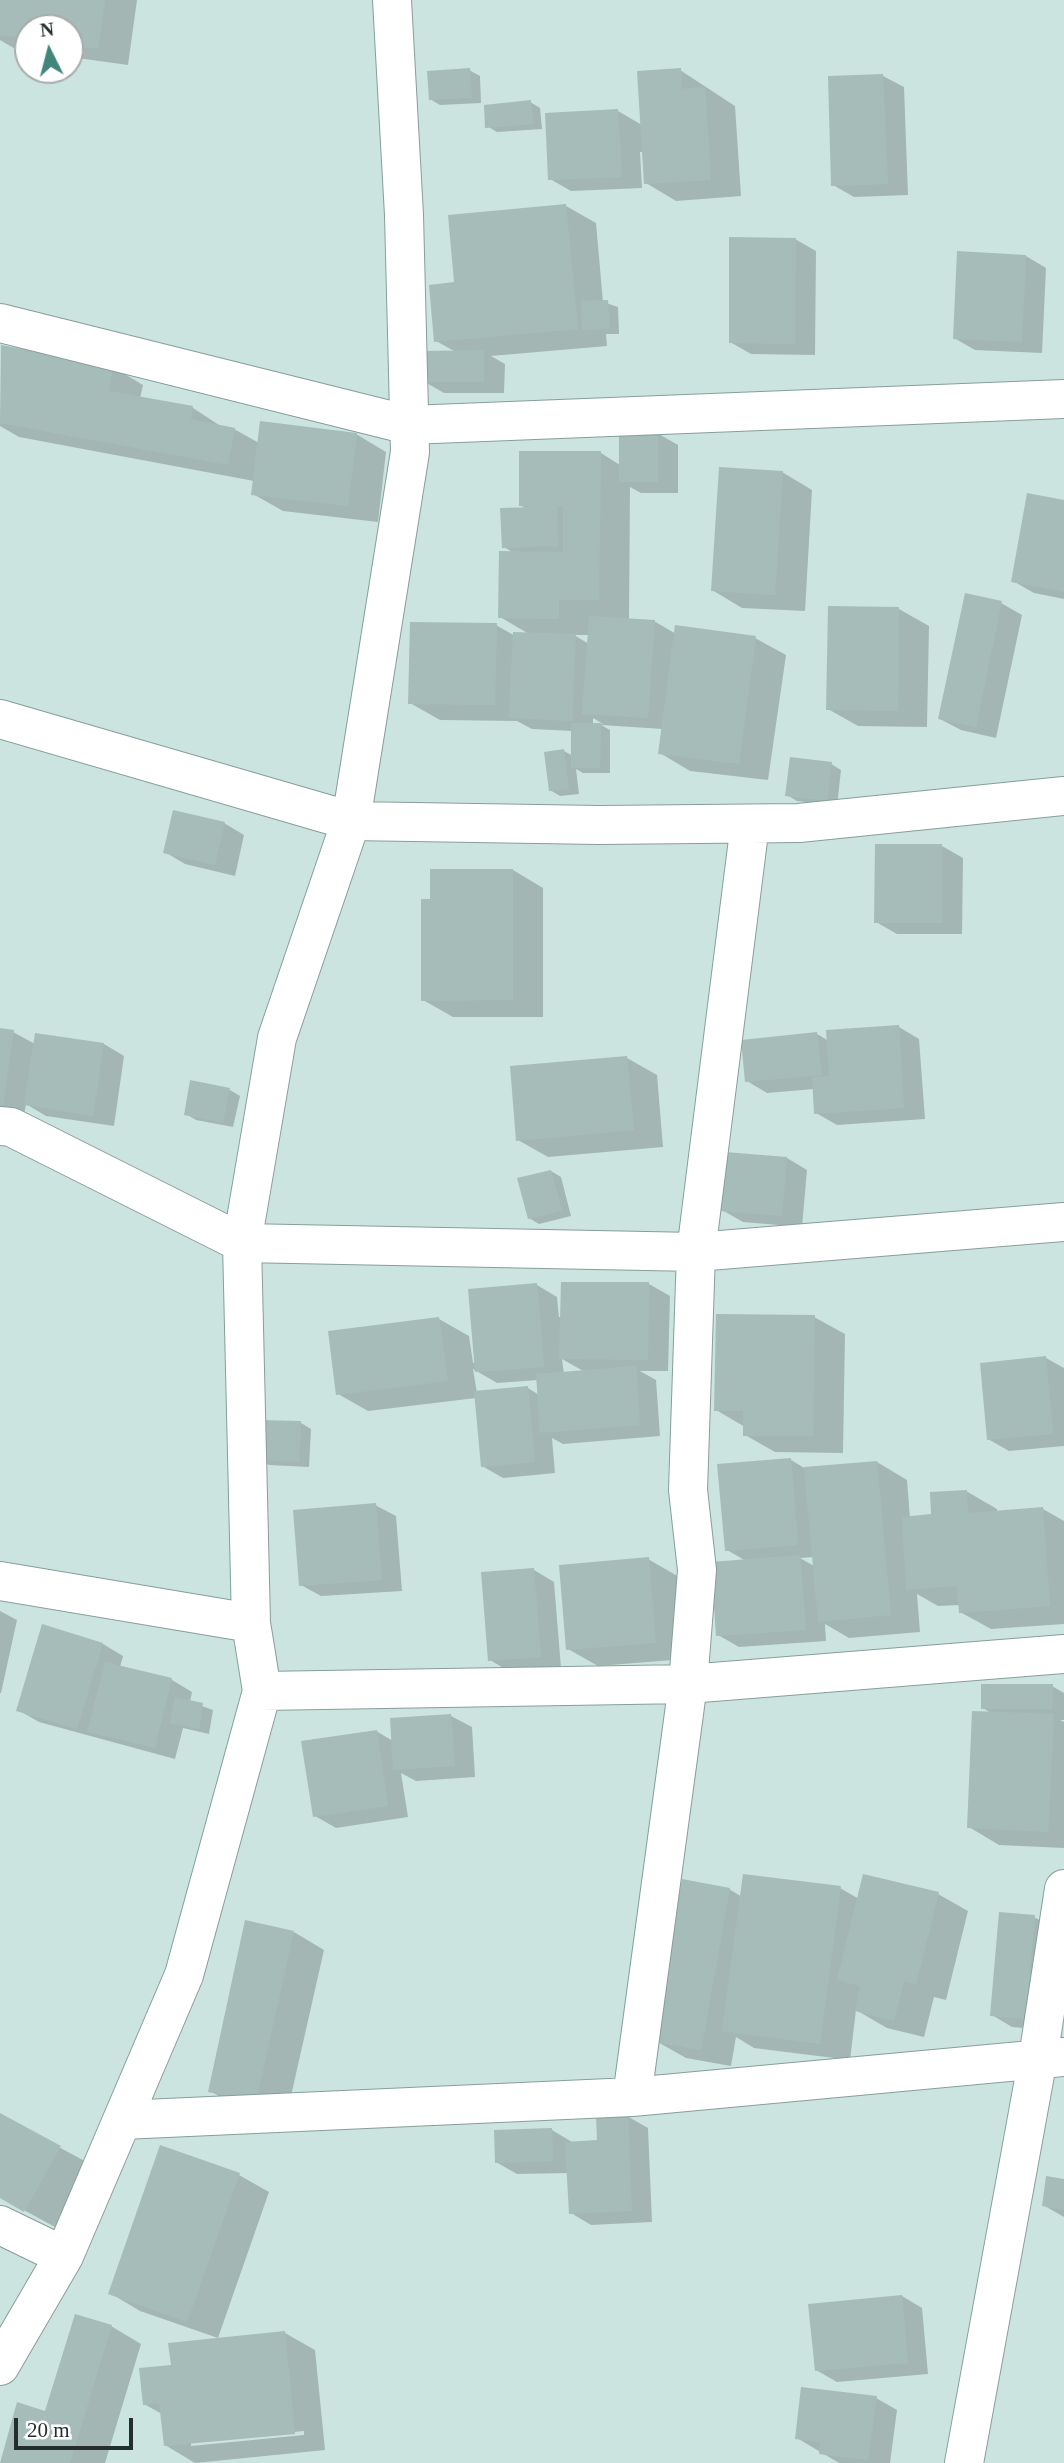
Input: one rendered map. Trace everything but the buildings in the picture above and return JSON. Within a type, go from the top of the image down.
[{"type":"street","points":[[0,2366],[65,2256],[184,1975],[262,1691],[251,1623],[242,1243],[278,1038],[351,821],[410,452],[404,215],[392,0]]},
{"type":"street","points":[[0,323],[409,425],[1064,399]]},
{"type":"street","points":[[0,719],[351,821],[799,823],[1064,796]]},
{"type":"street","points":[[632,2097],[688,1684],[697,1570],[688,1490],[696,1252],[750,824]]},
{"type":"street","points":[[0,1126],[11,1127],[242,1243],[696,1252],[1064,1222]]},
{"type":"street","points":[[0,1581],[251,1623]]},
{"type":"street","points":[[262,1691],[688,1684],[1064,1654]]},
{"type":"street","points":[[964,2463],[1051,2057],[1064,1889]]},
{"type":"street","points":[[122,2120],[632,2097],[1051,2057]]},
{"type":"street","points":[[0,2225],[65,2256]]}]
